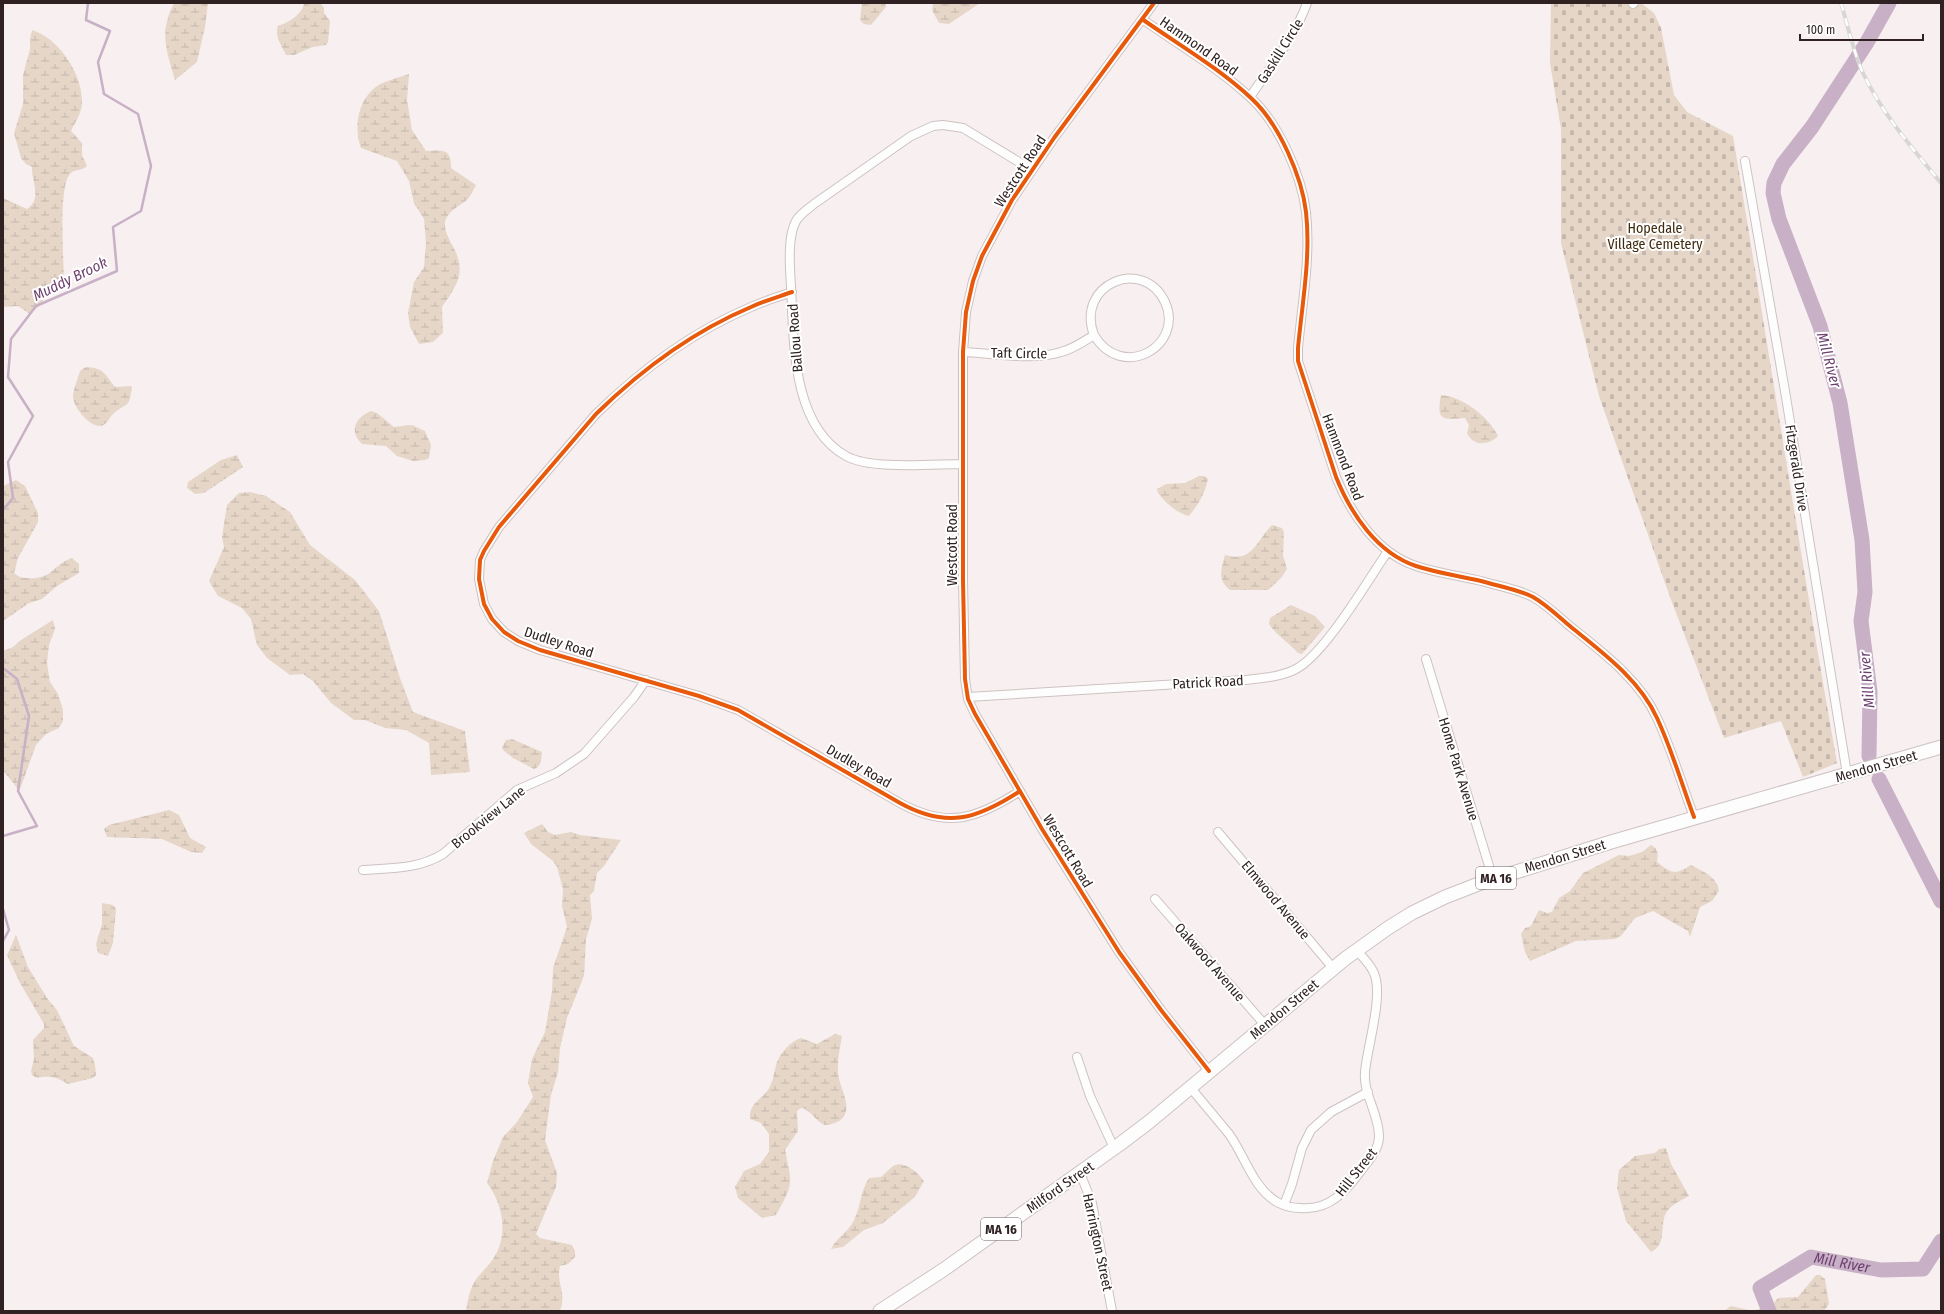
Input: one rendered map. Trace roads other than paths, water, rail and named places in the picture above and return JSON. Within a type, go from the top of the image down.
[{"type":"main road","name":"Mendon Street","points":[[1117,1146],[1190,1088],[1356,950],[1412,913],[1445,897],[1493,879],[1694,818],[1941,747]]},
{"type":"main road","name":"Milford Street","points":[[880,1311],[943,1270],[1117,1146]]},
{"type":"street","name":"Westcott Road","points":[[1154,3],[1032,170],[1012,200],[982,256],[973,281],[966,312],[963,352],[964,650],[968,697],[975,714],[1089,907],[1161,1010],[1209,1071]]},
{"type":"street","name":"Gaskill Circle","points":[[1250,97],[1303,15],[1307,3]]},
{"type":"street","name":"Hammond Road","points":[[1142,19],[1231,81],[1250,97],[1273,124],[1288,153],[1295,171],[1306,212],[1307,249],[1298,362],[1343,494],[1357,518],[1375,539],[1388,550],[1416,566],[1506,587],[1532,597],[1546,606],[1593,645],[1626,675],[1644,696],[1657,718],[1694,818]]},
{"type":"street","name":"Ballou Road","points":[[963,464],[891,465],[862,461],[846,456],[830,444],[809,413],[798,382],[790,256],[793,230],[796,221],[814,204],[911,136],[933,126],[955,126],[975,135],[1032,170]]},
{"type":"street","name":"Fitzgerald Drive","points":[[1745,162],[1786,397],[1847,774]]},
{"type":"street","points":[[1131,279],[1144,282],[1155,289],[1166,304],[1168,312],[1167,328],[1160,342],[1148,352],[1133,357],[1117,356],[1103,348],[1094,335],[1090,318],[1092,304],[1099,293],[1113,282],[1131,279]]},
{"type":"street","name":"Dudley Road","points":[[792,292],[751,307],[701,332],[653,366],[611,399],[588,423],[499,527],[484,551],[479,570],[481,596],[492,619],[504,632],[525,645],[646,680],[738,710],[923,814],[944,819],[970,816],[997,805],[1020,791]]},
{"type":"street","name":"Taft Circle","points":[[963,352],[1044,355],[1069,349],[1094,335]]},
{"type":"street","name":"Patrick Road","points":[[968,697],[1245,680],[1288,672],[1309,660],[1318,650],[1337,625],[1388,550]]},
{"type":"street","name":"Home Park Avenue","points":[[1426,659],[1493,879]]},
{"type":"street","name":"Brookview Lane","points":[[364,870],[422,864],[443,854],[517,790],[556,773],[584,754],[646,680]]},
{"type":"street","name":"Elmwood Avenue","points":[[1218,832],[1333,968]]},
{"type":"street","name":"Oakwood Avenue","points":[[1155,899],[1265,1025]]},
{"type":"street","name":"Hill Street","points":[[1190,1088],[1229,1135],[1261,1188],[1276,1201],[1284,1205],[1304,1209],[1316,1208],[1327,1204],[1343,1192],[1368,1162],[1378,1146],[1379,1137],[1378,1126],[1365,1083],[1365,1072],[1375,1016],[1377,988],[1374,971],[1356,950]]},
{"type":"street","points":[[1077,1057],[1090,1096],[1117,1146]]},
{"type":"street","points":[[1284,1205],[1292,1184],[1302,1148],[1311,1130],[1331,1112],[1368,1092]]},
{"type":"street","name":"Harrington Street","points":[[1080,1173],[1092,1203],[1112,1311]]},
{"type":"waterway","name":"Muddy Brook","points":[[3,510],[13,498],[8,462],[33,416],[8,377],[11,339],[36,306],[117,271],[113,227],[141,211],[151,166],[138,114],[104,94],[98,62],[110,31],[86,20],[88,3]]},
{"type":"waterway","name":"Mill River","points":[[1869,756],[1870,692],[1861,621],[1865,592],[1862,540],[1840,403],[1820,326],[1779,219],[1773,193],[1774,183],[1783,164],[1812,127],[1866,44],[1889,3]]},
{"type":"waterway","name":"Muddy Brook","points":[[3,668],[17,679],[29,716],[18,791],[37,826],[3,836]]},
{"type":"waterway","name":"Mill River","points":[[1879,779],[1941,901]]},
{"type":"waterway","name":"Muddy Brook","points":[[3,909],[9,930],[3,941]]},
{"type":"waterway","name":"Mill River","points":[[1769,1311],[1760,1288],[1811,1257],[1881,1270],[1923,1269],[1941,1241]]},
{"type":"railway","points":[[1841,3],[1856,56],[1871,88],[1899,131],[1941,183]]},
{"type":"park label","name":"Hopedale Village Cemetery","points":[[1655,236]]}]
